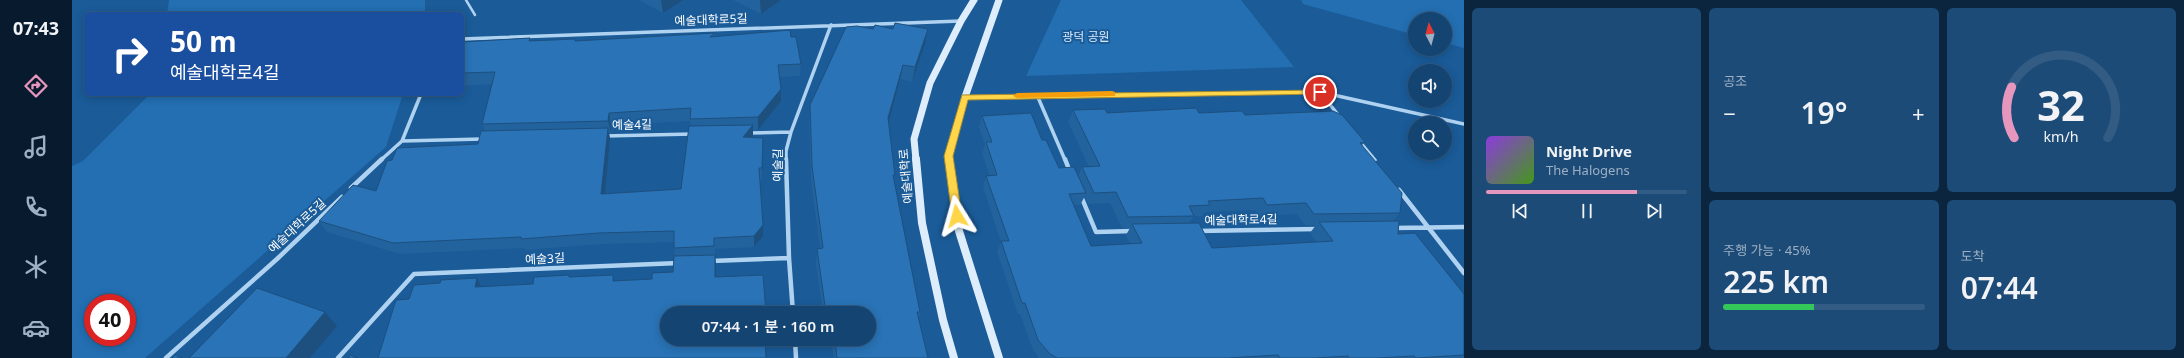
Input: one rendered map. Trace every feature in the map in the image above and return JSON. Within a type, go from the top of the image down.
[{"type":"street","name":"예술대학로","points":[[954,358],[943,320],[922,223],[914,139],[930,83],[961,21],[974,0]]},
{"type":"street","points":[[999,0],[965,97],[949,156],[959,231],[999,358]]},
{"type":"street","name":"예술대학로5길","points":[[464,39],[961,21]]},
{"type":"street","name":"예술길","points":[[792,306],[789,258],[786,152],[791,132],[832,25]]},
{"type":"street","points":[[965,97],[1320,92],[1464,124]]},
{"type":"street","points":[[1320,92],[1345,123]]},
{"type":"street","points":[[1037,95],[1071,174]]},
{"type":"street","name":"예술대학로5길","points":[[166,358],[277,259],[402,141],[419,96]]},
{"type":"street","points":[[743,133],[791,132]]},
{"type":"street","name":"예술4길","points":[[600,136],[696,134]]},
{"type":"street","points":[[1355,136],[1380,166]]},
{"type":"street","points":[[402,141],[489,139]]},
{"type":"street","points":[[1394,185],[1464,273]]},
{"type":"street","points":[[1077,188],[1096,232],[1136,231]]},
{"type":"street","points":[[1390,228],[1464,227]]},
{"type":"street","name":"예술대학로4길","points":[[1191,231],[1326,229]]},
{"type":"street","points":[[701,262],[789,258]]},
{"type":"street","name":"예술3길","points":[[338,358],[414,274],[685,262]]},
{"type":"street","points":[[795,346],[796,358]]},
{"type":"lane","points":[[466,0],[475,15]]},
{"type":"green space","points":[[169,0],[425,0],[425,12],[167,12]]},
{"type":"green space","name":"광덕 공원","points":[[1061,0],[1241,0],[1294,67],[1026,76]]},
{"type":"green space","points":[[1301,0],[1464,0],[1464,48],[1452,45],[1452,12],[1408,12],[1408,33],[1303,4]]},
{"type":"green space","points":[[148,96],[402,96],[386,147],[145,358],[72,358],[72,166],[83,161]]},
{"type":"building","points":[[895,23],[928,29],[915,67],[903,65],[888,118],[895,175],[893,175],[920,312],[917,312],[928,358],[837,358],[836,346],[876,346],[876,306],[825,306],[817,249],[823,248],[812,166],[810,105],[846,27],[857,26],[873,29],[875,25],[893,29]]},
{"type":"building","points":[[790,30],[791,37],[796,37],[801,64],[778,65],[781,89],[758,117],[690,119],[691,108],[609,113],[608,121],[482,124],[495,72],[464,73],[464,42],[530,38],[529,41],[575,39],[575,41],[715,33],[710,37]]},
{"type":"building","points":[[1196,108],[1199,113],[1242,111],[1245,115],[1333,111],[1342,115],[1365,142],[1360,143],[1402,193],[1400,213],[1314,214],[1306,203],[1267,205],[1263,198],[1208,201],[1210,205],[1189,206],[1194,216],[1128,217],[1116,192],[1094,193],[1082,167],[1100,166],[1073,110],[1105,109],[1107,113]]},
{"type":"building","points":[[1031,113],[1042,140],[1046,140],[1059,168],[1074,167],[1086,193],[1069,194],[1091,246],[1142,243],[1132,224],[1199,223],[1212,248],[1333,241],[1319,222],[1399,221],[1398,234],[1415,233],[1464,294],[1464,355],[1416,358],[1414,356],[1349,358],[1348,356],[1280,358],[1278,355],[1228,358],[1057,358],[1050,354],[1038,340],[1025,303],[1022,303],[1001,241],[1009,241],[986,176],[997,175],[986,142],[992,142],[982,116]]},
{"type":"building","points":[[753,125],[743,137],[763,138],[762,168],[759,168],[763,225],[754,236],[714,238],[714,246],[674,248],[674,231],[599,233],[521,239],[521,237],[393,243],[319,221],[353,185],[376,191],[387,161],[392,160],[397,148],[478,144],[481,131],[608,128],[601,194],[681,189],[689,126]]},
{"type":"building","points":[[715,255],[715,277],[763,275],[765,306],[660,306],[660,346],[765,346],[766,358],[378,358],[396,300],[409,299],[414,285],[440,283],[441,280],[477,278],[475,287],[533,284],[534,277],[569,275],[569,277],[613,275],[613,281],[652,279],[652,273],[673,272],[674,256]]},
{"type":"building","points":[[257,288],[325,312],[286,358],[189,358]]},
{"type":"building","points":[[175,355],[183,358],[172,358]]},
{"type":"building","points":[[350,355],[358,358],[348,358]]},
{"type":"slow traffic","points":[[1017,96],[1112,94]]},
{"type":"route","points":[[957,216],[949,156],[965,97],[1320,92]]}]
